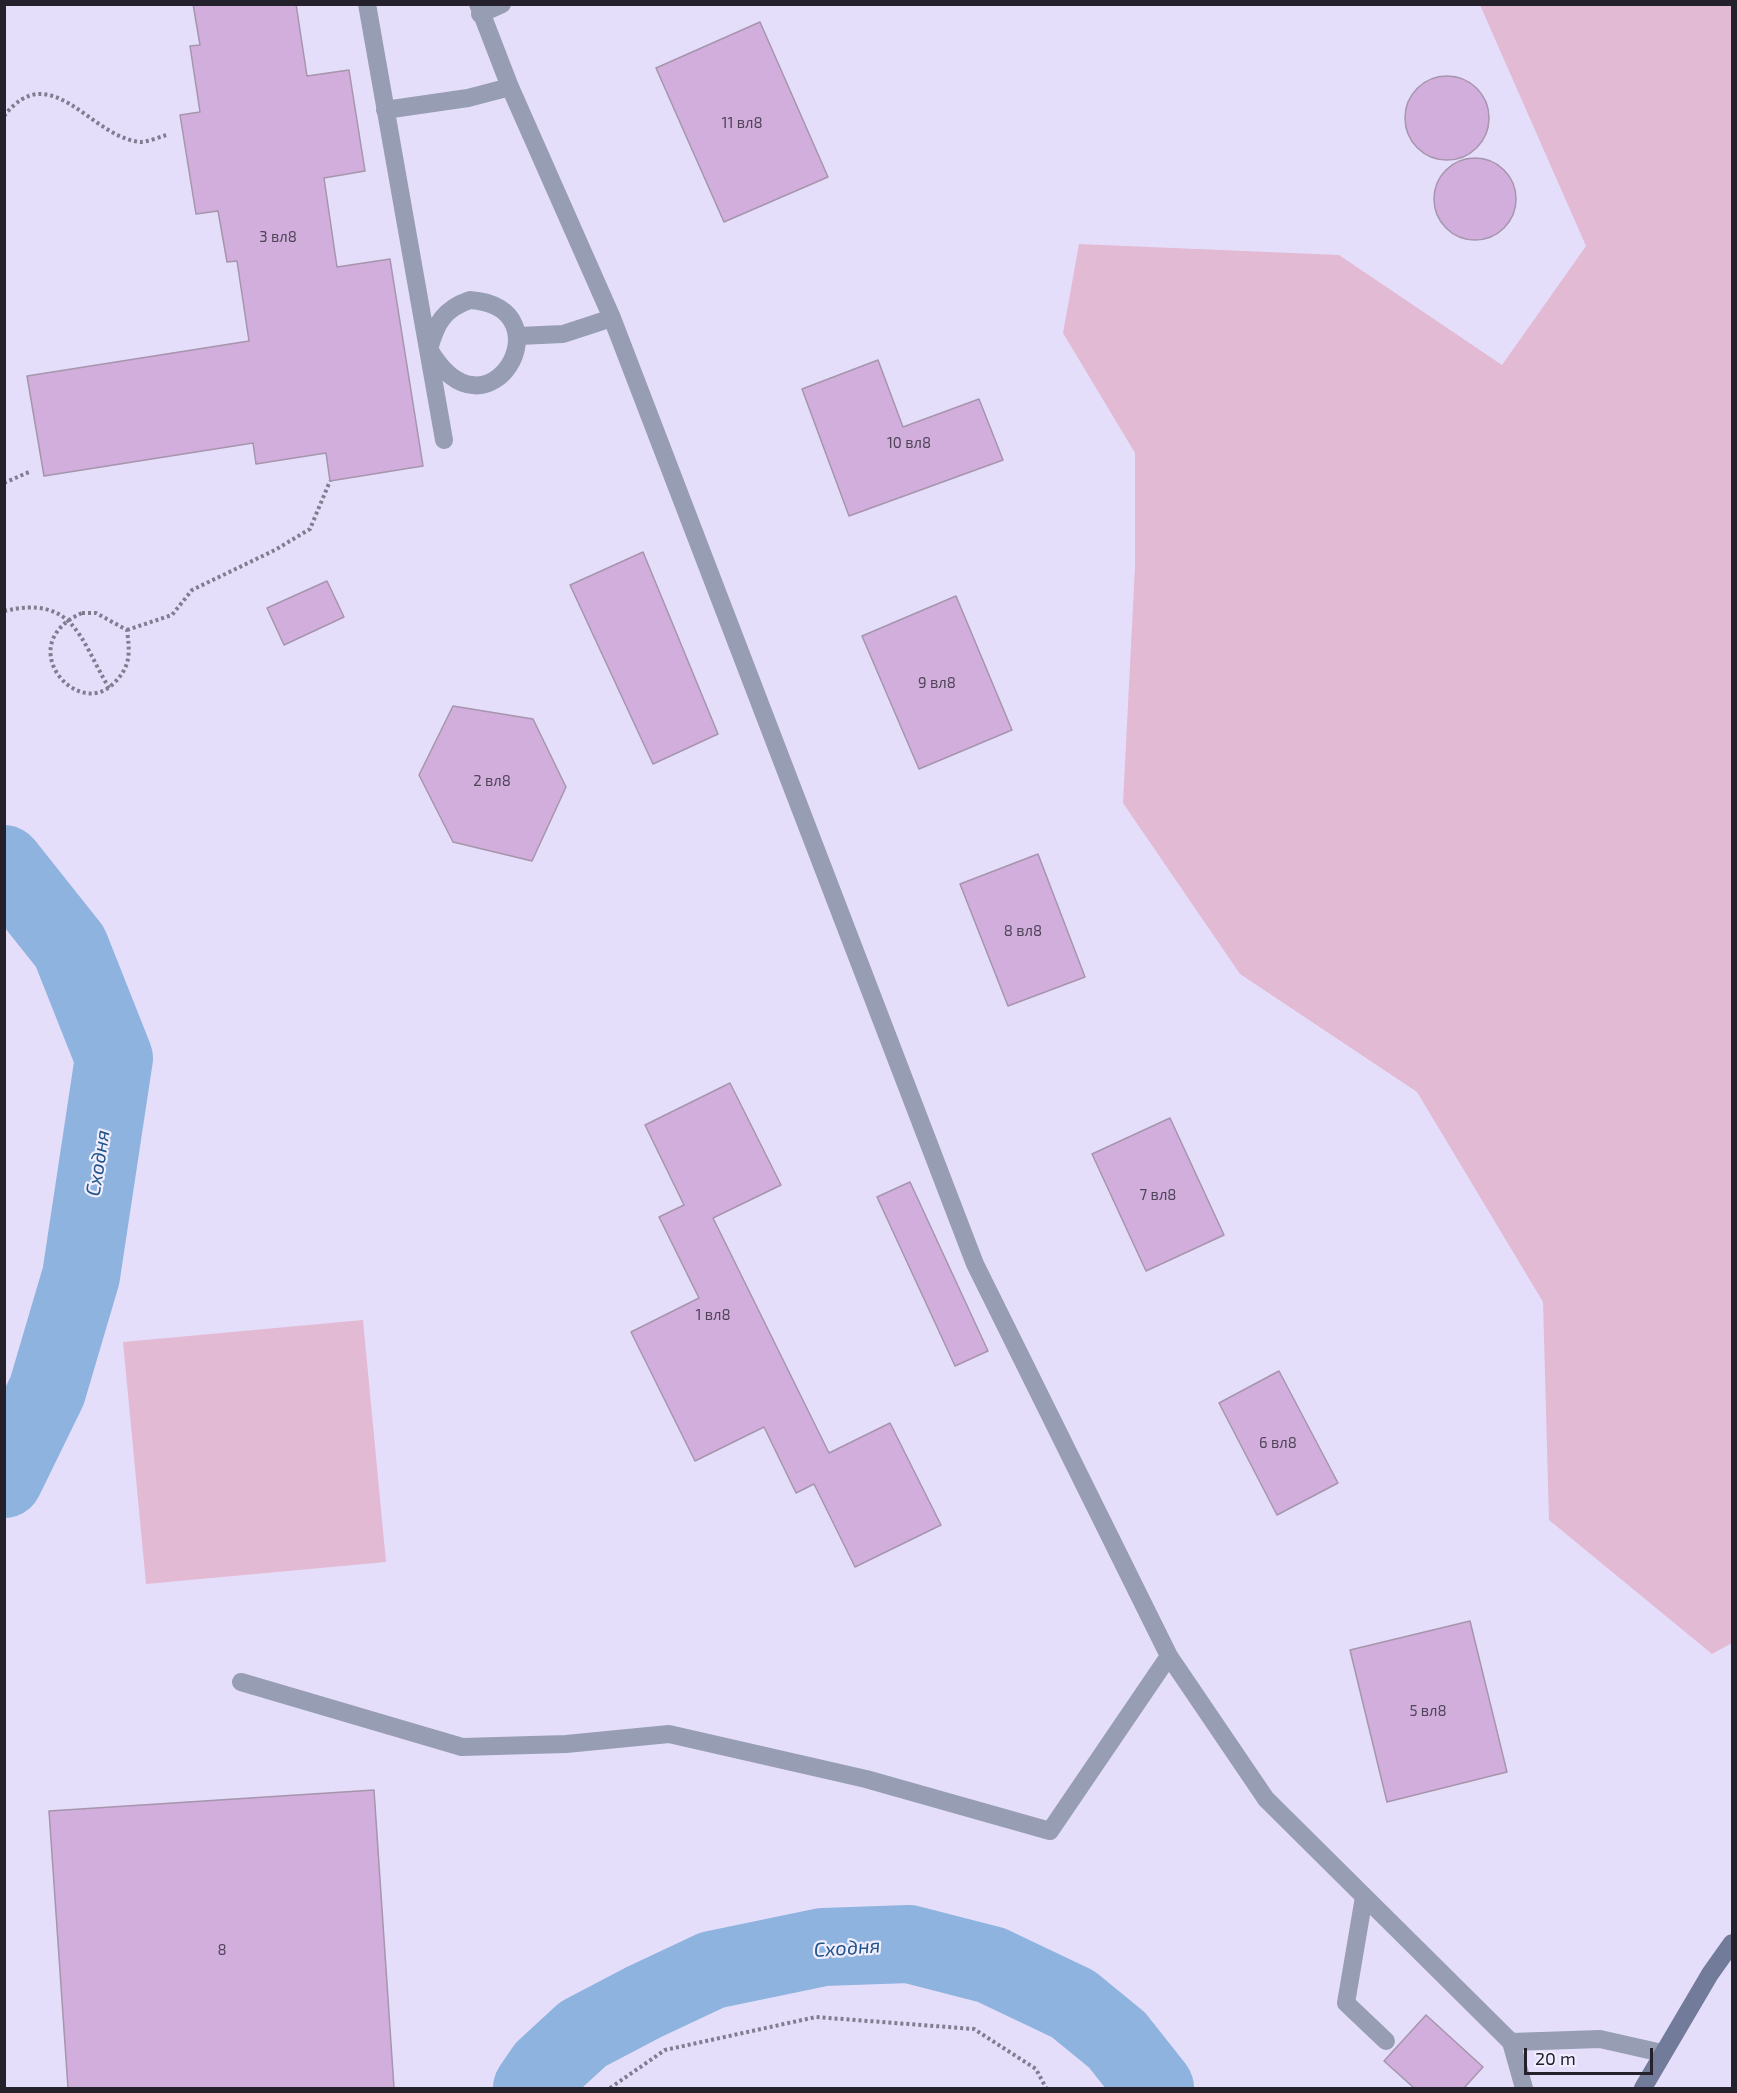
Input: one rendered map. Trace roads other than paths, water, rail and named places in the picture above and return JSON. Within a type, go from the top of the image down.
[{"type":"main road","points":[[1643,2088],[1710,1974],[1732,1943]]},
{"type":"lane","points":[[367,4],[444,440]]},
{"type":"lane","points":[[502,4],[479,9],[510,87],[612,318],[975,1264],[1169,1656],[1266,1799],[1511,2042],[1524,2088]]},
{"type":"lane","points":[[385,110],[468,98],[510,87]]},
{"type":"lane","points":[[470,300],[486,302],[501,309],[510,318],[519,336],[516,354],[510,369],[498,380],[481,386],[464,385],[448,377],[429,349],[441,316],[454,306],[470,300]]},
{"type":"lane","points":[[519,336],[563,333],[612,318]]},
{"type":"lane","points":[[241,1682],[462,1747],[566,1744],[669,1734],[866,1779],[1050,1831],[1169,1656]]},
{"type":"lane","points":[[1364,1897],[1346,2003],[1386,2042]]},
{"type":"lane","points":[[1511,2042],[1600,2039],[1662,2053]]},
{"type":"waterway","name":"Сходня","points":[[4,864],[70,947],[114,1058],[81,1276],[47,1391],[4,1479]]},
{"type":"waterway","name":"Сходня","points":[[532,2088],[545,2069],[583,2034],[712,1970],[823,1947],[909,1944],[991,1965],[1073,2004],[1117,2040],[1155,2088]]}]
